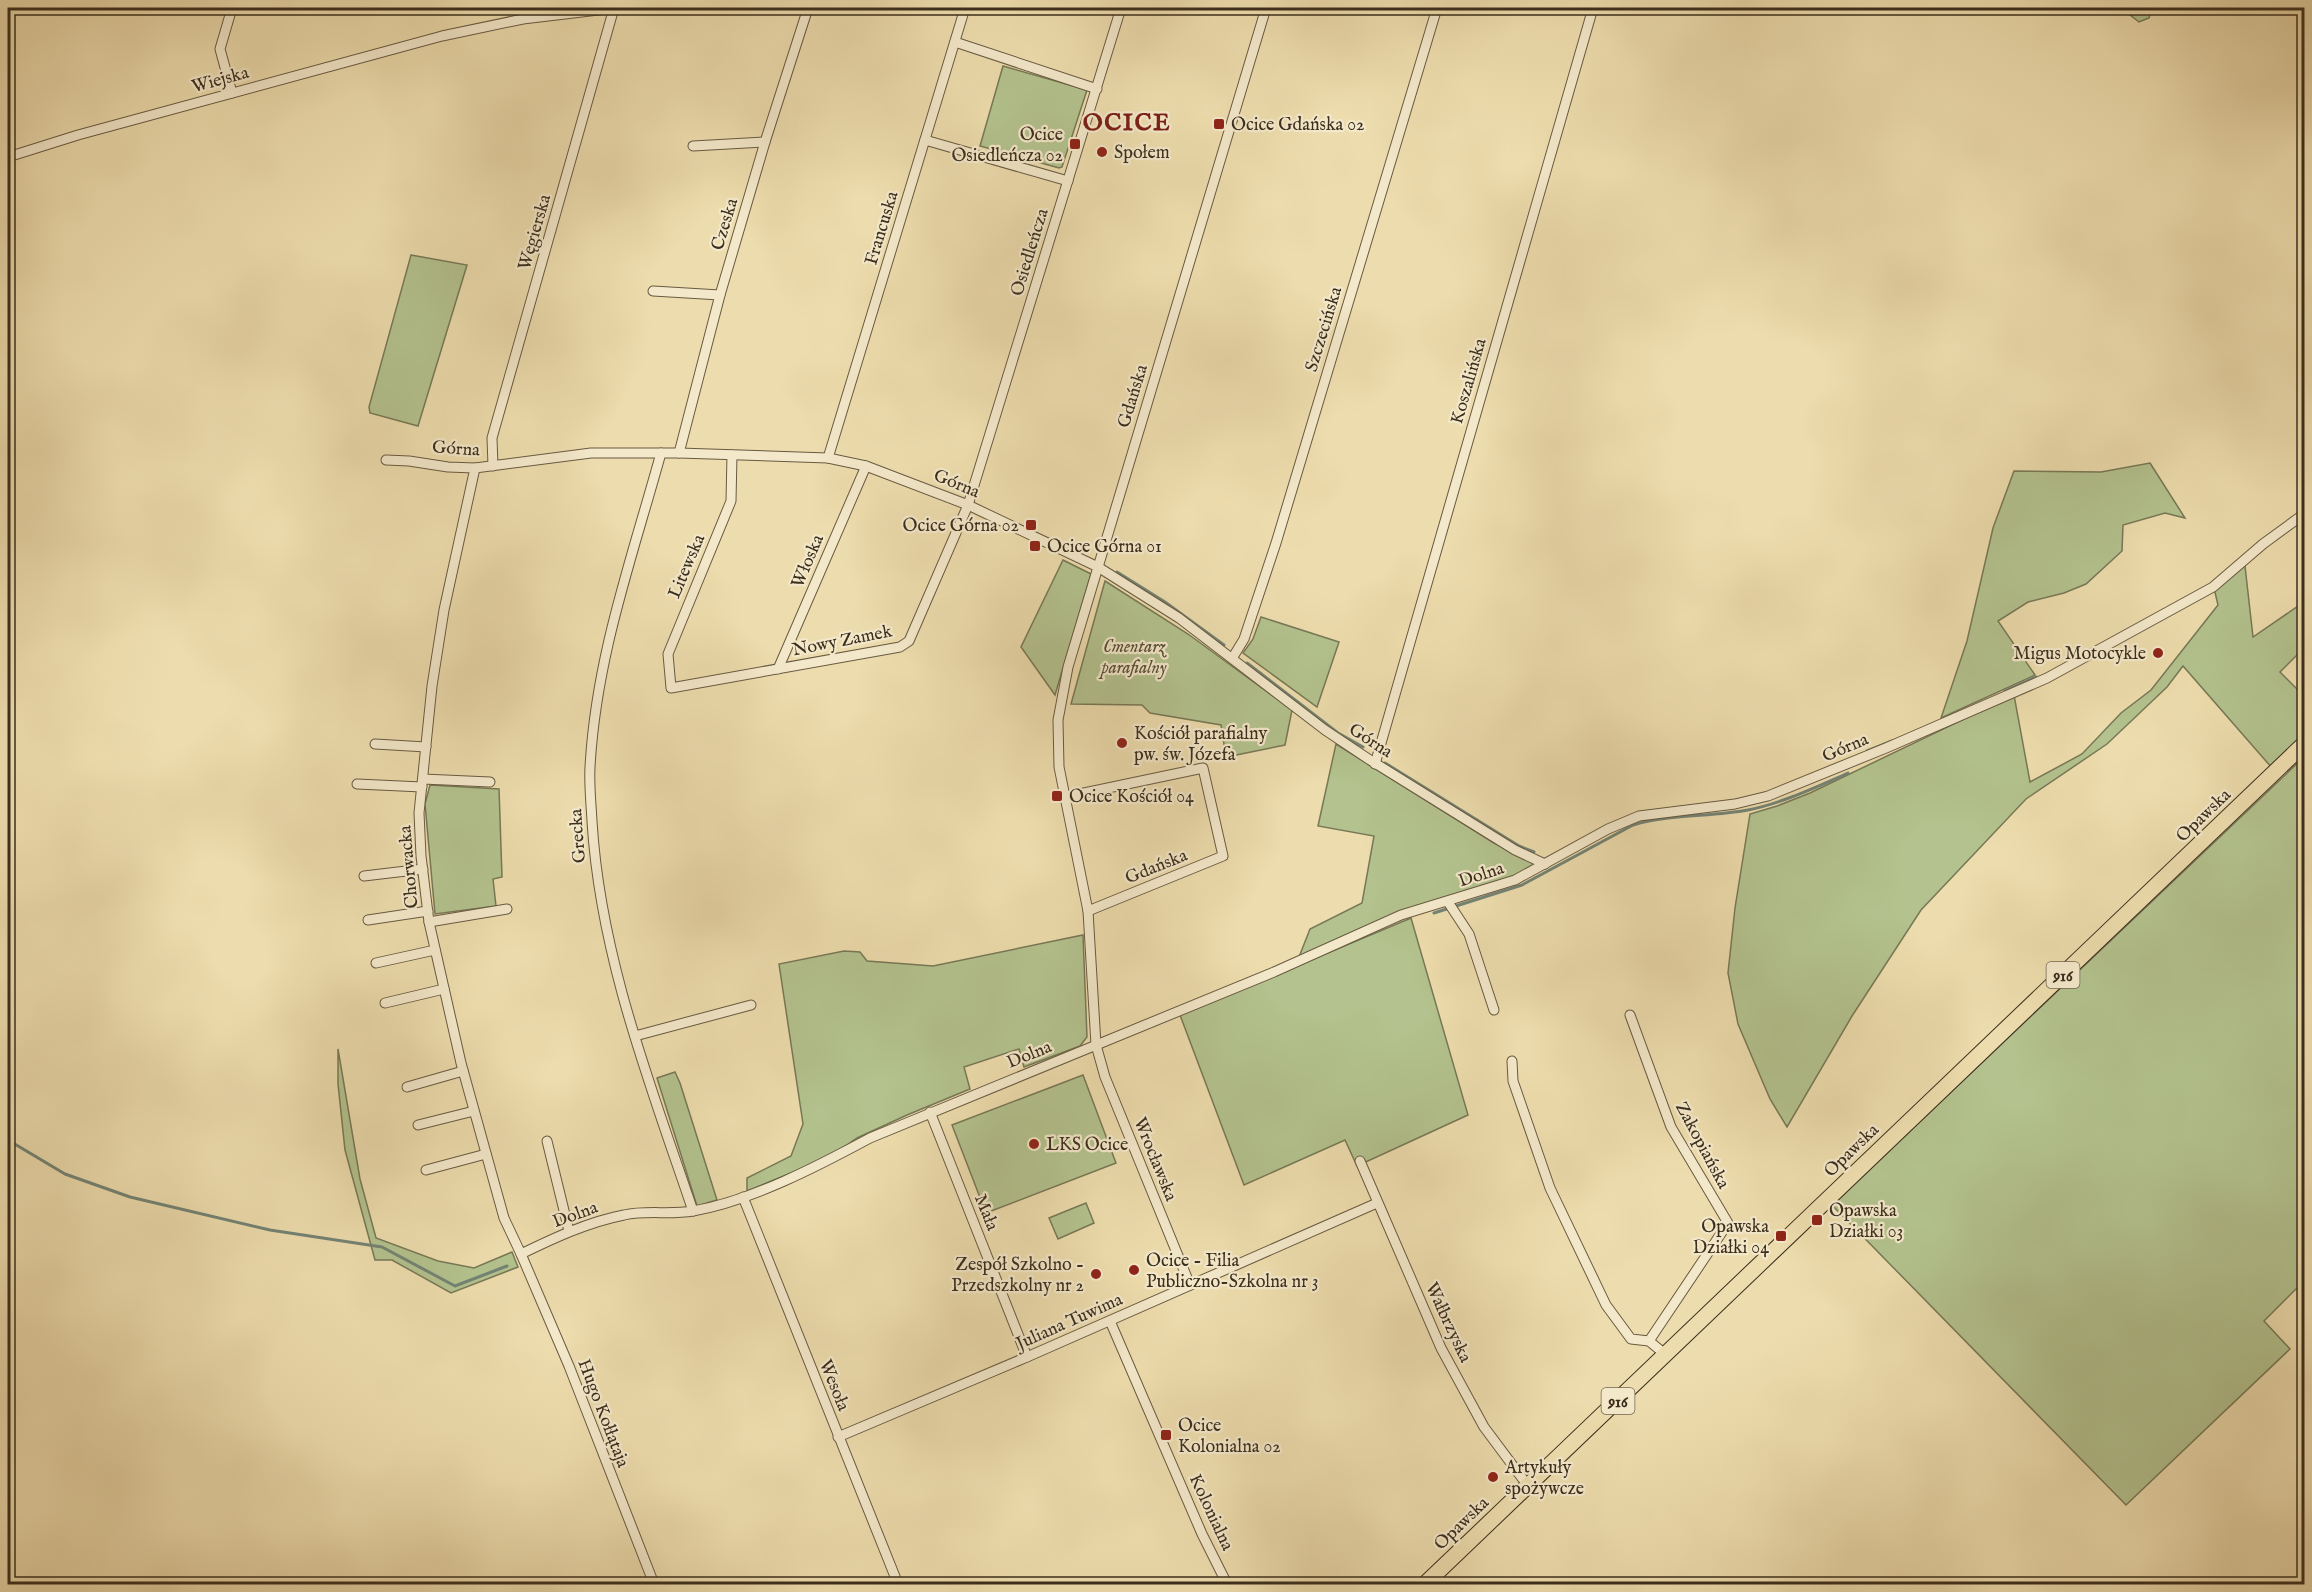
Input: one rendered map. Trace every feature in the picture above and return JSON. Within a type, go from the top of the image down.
[{"type":"main road","name":"Opawska","points":[[1425,1584],[2304,744]]},
{"type":"street","points":[[232,8],[220,49],[232,93]]},
{"type":"street","name":"Wiejska","points":[[8,157],[78,135],[442,36],[523,19],[614,8]]},
{"type":"street","name":"Węgierska","points":[[493,466],[492,438],[614,8]]},
{"type":"street","name":"Czeska","points":[[679,453],[720,295],[765,142],[808,8]]},
{"type":"street","name":"Francuska","points":[[828,458],[965,8]]},
{"type":"street","name":"Osiedleńcza","points":[[968,505],[1121,8]]},
{"type":"street","name":"Gdańska","points":[[1096,1045],[1088,911],[1059,767],[1058,720],[1068,667],[1266,8]]},
{"type":"street","name":"Szczecińska","points":[[1233,657],[1244,639],[1276,543],[1437,8]]},
{"type":"street","name":"Koszalińska","points":[[1375,764],[1593,8]]},
{"type":"street","points":[[954,42],[1097,89]]},
{"type":"street","points":[[925,140],[1068,182]]},
{"type":"street","points":[[693,147],[765,142]]},
{"type":"street","points":[[653,291],[720,295]]},
{"type":"street","name":"Górna","points":[[386,460],[410,460],[448,467],[476,468],[591,453],[679,453],[828,458],[866,466],[968,505],[1098,567],[1179,618],[1233,657],[1325,730],[1375,764],[1515,850],[1545,864],[1639,816],[1735,804],[1797,785],[2047,678],[2213,586],[2263,544],[2304,514]]},
{"type":"street","name":"Grecka","points":[[660,453],[602,663],[590,768],[595,867],[615,964],[635,1036],[693,1211]]},
{"type":"street","name":"Litewska","points":[[671,688],[668,654],[731,501],[732,455]]},
{"type":"street","name":"Włoska","points":[[778,669],[866,466]]},
{"type":"street","name":"Chorwacka","points":[[476,468],[444,610],[419,813],[429,922],[444,989],[463,1071],[504,1218],[521,1254]]},
{"type":"street","name":"Nowy Zamek","points":[[671,688],[900,647],[909,641],[968,505]]},
{"type":"street","points":[[375,744],[426,747]]},
{"type":"street","name":"Gdańska","points":[[1065,797],[1203,768],[1223,856],[1088,911]]},
{"type":"street","points":[[357,784],[490,782]]},
{"type":"street","name":"Dolna","points":[[521,1254],[569,1232],[626,1214],[693,1211],[743,1197],[825,1162],[870,1138],[930,1112],[1274,972],[1401,915],[1515,880],[1545,864]]},
{"type":"street","points":[[364,876],[423,869]]},
{"type":"street","points":[[1448,902],[1469,934],[1494,1010]]},
{"type":"street","points":[[429,922],[507,909]]},
{"type":"street","points":[[368,920],[428,911]]},
{"type":"street","points":[[376,963],[435,950]]},
{"type":"street","points":[[386,1003],[444,989]]},
{"type":"street","points":[[635,1036],[751,1005]]},
{"type":"street","name":"Zakopiańska","points":[[1630,1015],[1671,1127],[1728,1223],[1649,1341]]},
{"type":"street","name":"Wrocławska","points":[[1096,1045],[1105,1077],[1190,1285]]},
{"type":"street","points":[[1512,1061],[1513,1081],[1551,1188],[1606,1305],[1631,1339],[1649,1341],[1666,1354]]},
{"type":"street","points":[[407,1088],[463,1071]]},
{"type":"street","points":[[417,1125],[474,1110]]},
{"type":"street","name":"Mała","points":[[930,1112],[1027,1357]]},
{"type":"street","points":[[547,1142],[569,1232]]},
{"type":"street","points":[[426,1170],[486,1154]]},
{"type":"street","name":"Wałbrzyska","points":[[1360,1161],[1441,1348],[1484,1427],[1528,1486]]},
{"type":"street","name":"Wesoła","points":[[743,1197],[898,1584]]},
{"type":"street","name":"Juliana Tuwima","points":[[838,1437],[1110,1321],[1377,1203]]},
{"type":"street","name":"Hugo Kołłątaja","points":[[521,1254],[654,1584]]},
{"type":"street","name":"Kolonialna","points":[[1110,1321],[1202,1534],[1227,1584]]},
{"type":"green space","points":[[2121,8],[2152,8],[2149,18],[2139,22]]},
{"type":"green space","points":[[1003,66],[1087,90],[1062,167],[980,146]]},
{"type":"green space","points":[[411,255],[467,265],[418,426],[370,413],[369,407]]},
{"type":"green space","points":[[2150,463],[2185,518],[2165,513],[2123,525],[2122,551],[2086,584],[2064,593],[2028,602],[1998,621],[2035,675],[1941,718],[1967,641],[1993,528],[2014,471],[2101,472]]},
{"type":"green space","points":[[1063,560],[1091,574],[1055,695],[1021,647]]},
{"type":"green space","points":[[2245,566],[2253,637],[2304,602],[2304,648],[2280,672],[2304,696],[2304,737],[2272,768],[2183,666],[2167,687],[2107,744],[2026,799],[1921,910],[1852,1016],[1787,1127],[1770,1099],[1738,1024],[1728,973],[1735,908],[1750,814],[1810,793],[2014,695],[2030,782],[2082,754],[2121,713],[2151,690],[2218,605],[2214,588]]},
{"type":"green space","name":"Cmentarz parafialny","points":[[1105,581],[1188,634],[1292,710],[1285,745],[1226,757],[1221,725],[1150,713],[1142,705],[1071,704]]},
{"type":"green space","points":[[1261,617],[1339,642],[1317,707],[1243,653],[1253,639]]},
{"type":"green space","points":[[1336,744],[1494,843],[1540,864],[1515,878],[1299,957],[1310,929],[1362,903],[1374,836],[1318,826]]},
{"type":"green space","points":[[2304,757],[2304,1281],[2264,1321],[2290,1349],[2126,1505],[1832,1205]]},
{"type":"green space","points":[[430,785],[499,789],[502,877],[493,879],[496,906],[435,914],[425,804]]},
{"type":"green space","points":[[1411,918],[1468,1115],[1357,1166],[1345,1140],[1244,1185],[1180,1015]]},
{"type":"green space","points":[[1083,935],[1087,1037],[1080,1046],[1024,1067],[1019,1049],[964,1067],[970,1089],[857,1138],[837,1152],[806,1167],[747,1191],[747,1178],[791,1156],[803,1124],[779,964],[844,951],[860,952],[867,961],[933,966]]},
{"type":"green space","points":[[338,1049],[360,1179],[376,1238],[438,1261],[474,1268],[512,1252],[518,1267],[451,1293],[392,1260],[375,1260],[345,1150],[338,1084]]},
{"type":"green space","points":[[675,1072],[717,1200],[697,1206],[657,1078]]},
{"type":"green space","name":"LKS Ocice","points":[[1083,1075],[1116,1163],[986,1213],[952,1125]]},
{"type":"green space","points":[[1086,1203],[1094,1223],[1058,1239],[1049,1218]]},
{"type":"waterway","points":[[1117,572],[1165,602],[1224,645]]},
{"type":"waterway","points":[[1247,663],[1338,733],[1363,747]]},
{"type":"waterway","points":[[2005,691],[2036,677]]},
{"type":"waterway","points":[[1867,751],[1892,741]]},
{"type":"waterway","points":[[1385,763],[1519,846],[1534,852]]},
{"type":"waterway","points":[[1434,913],[1522,885],[1633,825],[1647,821],[1761,807],[1848,773]]},
{"type":"waterway","points":[[8,1140],[65,1174],[130,1197],[270,1230],[382,1247],[455,1286],[507,1266]]},
{"type":"place","name":"Ocice Gdańska 02","points":[[1219,124]]},
{"type":"place","name":"Ocice Osiedleńcza 02","points":[[1075,144]]},
{"type":"place","name":"Społem","points":[[1102,152]]},
{"type":"place","name":"Ocice Górna 02","points":[[1031,525]]},
{"type":"place","name":"Ocice Górna 01","points":[[1035,546]]},
{"type":"place","name":"Migus Motocykle","points":[[2158,653]]},
{"type":"place","name":"Kościół parafialny pw. św. Józefa","points":[[1122,743]]},
{"type":"place","name":"Ocice Kościół 04","points":[[1057,796]]},
{"type":"place","name":"LKS Ocice","points":[[1034,1144]]},
{"type":"place","name":"Opawska Działki 03","points":[[1817,1220]]},
{"type":"place","name":"Opawska Działki 04","points":[[1781,1236]]},
{"type":"place","name":"Ocice - Filia Publiczno-Szkolna nr 3","points":[[1134,1270]]},
{"type":"place","name":"Zespół Szkolno - Przedszkolny nr 2","points":[[1096,1274]]},
{"type":"place","name":"Ocice Kolonialna 02","points":[[1166,1435]]},
{"type":"place","name":"Artykuły spożywcze","points":[[1493,1477]]},
{"type":"district","name":"OCICE","points":[[1127,122]]}]
